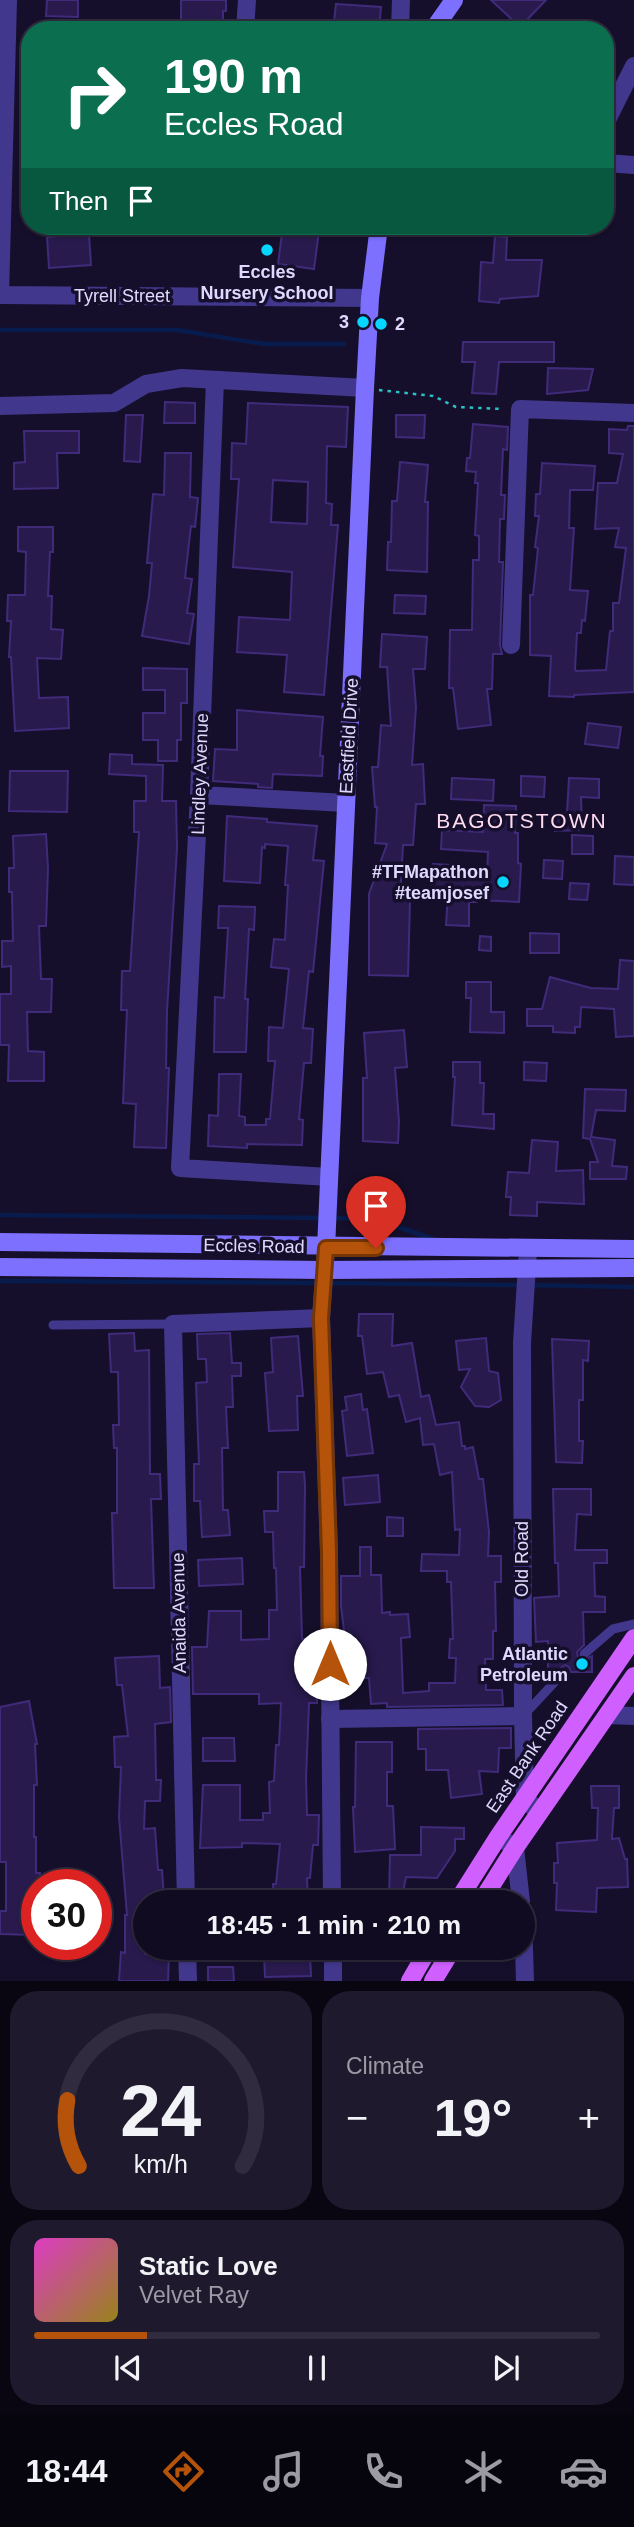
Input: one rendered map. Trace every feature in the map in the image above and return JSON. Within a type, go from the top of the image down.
[{"type":"main road","name":"East Bank Road","points":[[465,1890],[634,1637]]},
{"type":"main road","points":[[488,1890],[514,1848],[634,1676]]},
{"type":"main road","points":[[410,1981],[422,1960]]},
{"type":"main road","points":[[433,1981],[446,1960]]},
{"type":"street","points":[[0,295],[8,0]]},
{"type":"street","points":[[246,21],[247,0]]},
{"type":"street","points":[[400,21],[401,0]]},
{"type":"street","points":[[439,21],[454,0]]},
{"type":"street","points":[[614,106],[634,66]]},
{"type":"street","points":[[614,164],[634,165]]},
{"type":"street","name":"Eastfield Drive","points":[[327,1240],[365,388],[370,298],[378,235]]},
{"type":"street","name":"Tyrell Street","points":[[0,295],[370,298]]},
{"type":"street","points":[[0,407],[114,403],[146,384],[182,378],[365,388]]},
{"type":"street","name":"Lindley Avenue","points":[[215,380],[199,795],[180,1168],[329,1177]]},
{"type":"street","points":[[511,646],[520,409],[634,413]]},
{"type":"street","points":[[199,795],[346,803]]},
{"type":"street","points":[[327,1240],[321,1311],[329,1552],[332,1890]]},
{"type":"street","name":"Eccles Road","points":[[0,1242],[327,1240],[528,1250],[634,1250]]},
{"type":"street","name":"Old Road","points":[[525,1798],[522,1343],[528,1250]]},
{"type":"street","name":"Eccles Road","points":[[0,1267],[526,1274],[634,1268]]},
{"type":"street","points":[[173,1324],[321,1311]]},
{"type":"street","name":"Anaida Avenue","points":[[173,1324],[186,1890]]},
{"type":"street","points":[[607,1715],[634,1716]]},
{"type":"street","points":[[330,1720],[523,1716]]},
{"type":"street","points":[[525,1798],[539,1813]]},
{"type":"street","points":[[498,1837],[514,1848],[519,1890]]},
{"type":"street","points":[[187,1960],[188,1981]]},
{"type":"street","points":[[333,1960],[333,1981]]},
{"type":"street","points":[[524,1960],[525,1981]]},
{"type":"lane","points":[[52,1325],[173,1324]]},
{"type":"lane","points":[[584,1654],[612,1629],[634,1624]]},
{"type":"lane","points":[[523,1716],[564,1672]]},
{"type":"path","points":[[365,388],[433,396],[456,407],[520,409]]},
{"type":"building","points":[[47,0],[78,0],[78,17],[46,16]]},
{"type":"building","points":[[181,0],[226,0],[223,21],[181,21]]},
{"type":"building","points":[[491,0],[546,0],[526,21],[514,21]]},
{"type":"building","points":[[336,4],[381,7],[380,21],[334,21]]},
{"type":"building","points":[[89,235],[91,265],[49,268],[47,237]]},
{"type":"building","points":[[282,235],[318,235],[314,269],[278,264]]},
{"type":"building","points":[[495,236],[507,237],[506,260],[542,260],[538,296],[500,299],[499,303],[479,301],[481,262],[493,263]]},
{"type":"building","points":[[463,342],[554,342],[554,362],[499,362],[496,394],[472,393],[475,362],[462,362]]},
{"type":"building","points":[[548,368],[593,369],[588,390],[547,394]]},
{"type":"building","points":[[165,402],[195,403],[195,423],[164,423]]},
{"type":"building","points":[[248,403],[348,407],[346,447],[327,446],[326,503],[332,504],[331,525],[338,525],[324,695],[284,692],[287,655],[237,652],[239,617],[290,620],[292,572],[233,567],[239,479],[231,479],[232,443],[246,444]],"holes":[[[273,480],[308,482],[307,524],[271,522]]]},
{"type":"building","points":[[126,415],[143,415],[140,462],[124,461]]},
{"type":"building","points":[[396,415],[425,415],[424,438],[396,437]]},
{"type":"building","points":[[473,424],[508,427],[507,450],[503,449],[501,495],[505,495],[504,519],[500,519],[499,562],[503,562],[502,654],[493,654],[492,689],[487,689],[491,725],[458,729],[453,688],[449,688],[450,630],[472,630],[473,560],[479,560],[479,536],[475,535],[478,483],[475,483],[476,472],[466,471]]},
{"type":"building","points":[[628,426],[634,426],[634,692],[574,697],[549,696],[551,656],[530,655],[530,595],[533,595],[538,548],[535,547],[539,516],[535,516],[536,494],[540,494],[542,463],[595,466],[593,490],[570,490],[569,528],[574,528],[570,590],[588,591],[585,621],[582,620],[581,633],[577,633],[575,669],[606,670],[610,631],[613,631],[613,603],[619,603],[626,548],[615,547],[619,528],[595,529],[598,483],[617,483],[623,454],[609,453],[609,429],[627,430]]},
{"type":"building","points":[[24,431],[79,431],[79,453],[57,453],[58,488],[14,489],[14,463],[25,462]]},
{"type":"building","points":[[165,453],[191,453],[190,497],[198,498],[195,527],[191,526],[185,578],[192,579],[187,613],[194,614],[189,644],[142,636],[152,563],[147,563],[153,494],[164,495]]},
{"type":"building","points":[[400,462],[428,465],[425,502],[428,502],[427,572],[387,570],[392,501],[397,501]]},
{"type":"building","points":[[18,527],[53,527],[48,596],[52,596],[51,629],[63,630],[61,659],[37,658],[39,698],[68,697],[69,728],[15,731],[9,657],[11,621],[7,621],[8,595],[25,595],[26,552],[18,551]]},
{"type":"building","points":[[395,595],[426,596],[425,614],[394,613]]},
{"type":"building","points":[[382,634],[427,637],[425,669],[413,669],[416,707],[412,765],[423,764],[425,804],[416,804],[413,845],[403,845],[400,900],[410,900],[408,976],[369,975],[369,894],[387,844],[375,843],[377,807],[372,767],[378,767],[381,725],[391,726],[387,667],[380,667]]},
{"type":"building","points":[[143,668],[187,669],[187,703],[181,703],[181,740],[177,740],[177,761],[158,761],[158,740],[143,740],[143,713],[165,713],[165,690],[143,690]]},
{"type":"building","points":[[237,710],[323,717],[320,756],[323,756],[322,776],[273,774],[272,788],[258,787],[258,784],[213,781],[215,749],[237,750]]},
{"type":"building","points":[[588,723],[621,727],[618,748],[585,744]]},
{"type":"building","points":[[110,754],[132,755],[132,764],[163,765],[162,801],[176,801],[177,848],[167,1011],[166,1068],[169,1068],[166,1148],[134,1147],[136,1104],[123,1103],[127,1010],[121,1010],[122,971],[130,971],[139,832],[134,832],[134,801],[146,801],[146,776],[109,774]]},
{"type":"building","points":[[10,771],[68,771],[67,812],[9,811]]},
{"type":"building","points":[[521,776],[545,777],[544,797],[521,796]]},
{"type":"building","points":[[452,778],[494,780],[493,801],[451,799]]},
{"type":"building","points":[[569,778],[599,779],[599,798],[581,797],[582,830],[555,831],[554,814],[567,813]]},
{"type":"building","points":[[484,805],[516,806],[515,833],[518,833],[518,863],[521,864],[519,902],[469,902],[469,926],[446,925],[448,894],[430,893],[433,864],[451,865],[450,877],[487,878],[488,852],[441,849],[442,830],[483,832]]},
{"type":"building","points":[[227,816],[317,826],[313,860],[324,861],[313,972],[309,971],[303,1028],[313,1029],[311,1063],[304,1063],[299,1119],[303,1120],[302,1145],[247,1144],[247,1148],[208,1146],[209,1115],[218,1116],[219,1074],[241,1074],[239,1116],[245,1117],[245,1125],[266,1125],[266,1119],[270,1119],[275,1061],[268,1061],[269,1027],[283,1028],[289,969],[271,967],[274,939],[285,940],[288,846],[265,844],[265,848],[262,847],[260,883],[224,881]]},
{"type":"building","points":[[46,834],[46,926],[39,926],[41,979],[52,979],[51,1012],[27,1012],[28,1051],[44,1052],[44,1081],[8,1081],[9,1045],[0,1045],[0,994],[11,994],[11,966],[2,967],[2,941],[13,941],[9,868],[14,868],[13,836]]},
{"type":"building","points":[[572,835],[593,836],[593,854],[572,854]]},
{"type":"building","points":[[615,856],[634,857],[634,885],[614,884]]},
{"type":"building","points":[[544,860],[563,861],[562,879],[543,878]]},
{"type":"building","points":[[570,883],[589,884],[587,900],[569,899]]},
{"type":"building","points":[[219,906],[255,907],[254,930],[249,929],[245,999],[248,999],[246,1052],[214,1052],[215,997],[224,998],[228,928],[218,928]]},
{"type":"building","points":[[530,933],[559,934],[559,953],[530,953]]},
{"type":"building","points":[[480,936],[491,937],[491,951],[479,950]]},
{"type":"building","points":[[620,960],[634,961],[634,1036],[616,1037],[614,1009],[581,1007],[580,1027],[575,1027],[575,1033],[553,1032],[553,1026],[527,1026],[527,1009],[542,1009],[550,977],[591,988],[618,989]]},
{"type":"building","points":[[466,982],[491,982],[491,1012],[504,1012],[504,1033],[470,1032],[471,998],[466,998]]},
{"type":"building","points":[[404,1030],[407,1067],[395,1068],[398,1143],[363,1141],[363,1078],[367,1078],[364,1033]]},
{"type":"building","points":[[453,1062],[480,1062],[480,1083],[484,1083],[483,1114],[494,1114],[494,1129],[452,1125],[455,1077]]},
{"type":"building","points":[[524,1062],[547,1063],[546,1081],[524,1080]]},
{"type":"building","points":[[585,1089],[626,1090],[625,1111],[596,1110],[591,1137],[615,1140],[612,1166],[627,1167],[626,1179],[590,1179],[590,1162],[598,1162],[590,1139],[583,1138]]},
{"type":"building","points":[[532,1140],[558,1142],[556,1171],[583,1170],[584,1204],[537,1202],[537,1216],[510,1215],[511,1197],[506,1197],[508,1172],[529,1173]]},
{"type":"building","points":[[359,1314],[393,1314],[392,1346],[412,1343],[421,1397],[429,1395],[436,1425],[459,1422],[462,1446],[465,1446],[465,1449],[473,1447],[479,1479],[483,1479],[489,1532],[488,1556],[501,1556],[501,1582],[495,1582],[496,1631],[493,1631],[493,1659],[485,1659],[486,1690],[502,1690],[503,1705],[387,1707],[387,1703],[371,1704],[369,1678],[355,1678],[354,1638],[345,1639],[341,1576],[360,1576],[360,1547],[371,1547],[371,1575],[381,1575],[382,1613],[408,1614],[410,1637],[401,1638],[403,1693],[429,1691],[429,1683],[455,1683],[456,1658],[449,1658],[450,1639],[453,1639],[451,1582],[447,1582],[447,1571],[421,1571],[422,1554],[459,1555],[460,1529],[455,1530],[452,1472],[440,1475],[434,1444],[423,1445],[420,1418],[406,1422],[399,1395],[389,1397],[383,1372],[367,1374],[362,1336],[358,1336]]},
{"type":"building","points":[[134,1333],[135,1351],[149,1350],[150,1474],[160,1474],[161,1499],[151,1499],[154,1588],[114,1588],[112,1513],[117,1513],[117,1448],[114,1448],[113,1425],[119,1425],[118,1372],[111,1372],[109,1334]]},
{"type":"building","points":[[230,1333],[232,1363],[241,1363],[241,1376],[232,1376],[233,1407],[226,1407],[228,1448],[222,1448],[223,1510],[228,1510],[230,1535],[202,1537],[200,1501],[194,1501],[194,1464],[199,1464],[196,1383],[207,1382],[206,1359],[198,1359],[197,1334]]},
{"type":"building","points":[[298,1336],[303,1396],[297,1396],[298,1430],[269,1431],[265,1373],[273,1372],[271,1338]]},
{"type":"building","points":[[486,1338],[489,1371],[498,1373],[501,1400],[489,1407],[475,1406],[461,1387],[470,1369],[459,1370],[456,1341]]},
{"type":"building","points":[[552,1339],[589,1341],[588,1361],[583,1360],[583,1400],[579,1400],[582,1463],[556,1462]]},
{"type":"building","points":[[361,1394],[363,1410],[367,1409],[373,1453],[347,1456],[342,1411],[347,1410],[345,1397]]},
{"type":"building","points":[[278,1472],[304,1472],[304,1567],[300,1567],[302,1639],[315,1638],[317,1703],[309,1703],[307,1815],[319,1815],[318,1845],[313,1845],[308,1890],[273,1890],[280,1844],[242,1843],[242,1847],[200,1848],[203,1785],[240,1785],[240,1820],[263,1820],[263,1813],[270,1813],[269,1782],[274,1781],[281,1703],[259,1704],[259,1694],[193,1694],[192,1647],[207,1647],[209,1611],[241,1611],[241,1640],[269,1639],[269,1610],[277,1610],[276,1568],[273,1532],[265,1532],[264,1511],[278,1511]]},
{"type":"building","points":[[378,1475],[380,1502],[345,1505],[343,1478]]},
{"type":"building","points":[[553,1489],[591,1489],[591,1515],[577,1514],[575,1550],[607,1550],[607,1563],[594,1563],[595,1596],[605,1597],[605,1612],[583,1612],[584,1645],[577,1652],[582,1661],[592,1656],[592,1672],[571,1672],[565,1665],[554,1673],[548,1673],[548,1641],[536,1642],[534,1598],[559,1596],[558,1563],[555,1563]]},
{"type":"building","points":[[387,1517],[403,1518],[403,1536],[387,1536]]},
{"type":"building","points":[[242,1558],[243,1584],[199,1586],[198,1560]]},
{"type":"building","points":[[159,1656],[160,1688],[170,1687],[171,1722],[155,1724],[156,1780],[161,1780],[160,1801],[145,1801],[144,1829],[155,1828],[158,1870],[162,1870],[163,1890],[133,1890],[133,1960],[169,1960],[168,1981],[119,1981],[121,1952],[125,1953],[127,1915],[119,1817],[121,1767],[115,1767],[114,1737],[128,1736],[122,1685],[117,1685],[115,1658]]},
{"type":"building","points":[[29,1701],[37,1744],[37,1785],[34,1785],[36,1869],[21,1869],[21,1935],[0,1934],[0,1911],[6,1911],[6,1862],[0,1862],[0,1707]]},
{"type":"building","points":[[511,1728],[511,1748],[499,1748],[498,1772],[479,1771],[482,1794],[451,1798],[448,1770],[426,1770],[426,1749],[418,1749],[418,1729]]},
{"type":"building","points":[[203,1738],[234,1738],[235,1761],[203,1761]]},
{"type":"building","points":[[356,1742],[392,1742],[392,1772],[387,1772],[387,1806],[393,1806],[395,1849],[355,1852],[353,1807]]},
{"type":"building","points":[[591,1786],[619,1786],[619,1808],[614,1808],[612,1839],[619,1838],[627,1859],[628,1887],[597,1888],[596,1912],[556,1910],[557,1883],[554,1883],[554,1863],[558,1863],[557,1843],[597,1840],[598,1808],[592,1808]]},
{"type":"building","points":[[421,1827],[464,1828],[464,1839],[455,1839],[455,1851],[437,1878],[406,1877],[403,1890],[389,1890],[390,1855],[421,1855]]},
{"type":"building","points":[[264,1960],[310,1960],[311,1976],[265,1977]]},
{"type":"building","points":[[208,1967],[233,1967],[234,1981],[208,1981]]},
{"type":"waterway","points":[[0,330],[177,330],[264,344],[344,344]]},
{"type":"waterway","points":[[0,1215],[325,1218]]},
{"type":"waterway","points":[[333,1218],[375,1219],[433,1239]]},
{"type":"waterway","points":[[0,1281],[318,1283]]},
{"type":"waterway","points":[[326,1283],[521,1285]]},
{"type":"waterway","points":[[529,1285],[634,1287]]},
{"type":"place","name":"Eccles Nursery School","points":[[267,250]]},
{"type":"place","name":"3","points":[[363,322]]},
{"type":"place","name":"2","points":[[381,324]]},
{"type":"place","name":"#TFMapathon #teamjosef","points":[[503,882]]},
{"type":"place","name":"Atlantic Petroleum","points":[[582,1664]]},
{"type":"district","name":"BAGOTSTOWN","points":[[522,820]]},
{"type":"route","points":[[330,1664],[321,1318],[326,1248],[376,1248]]}]
